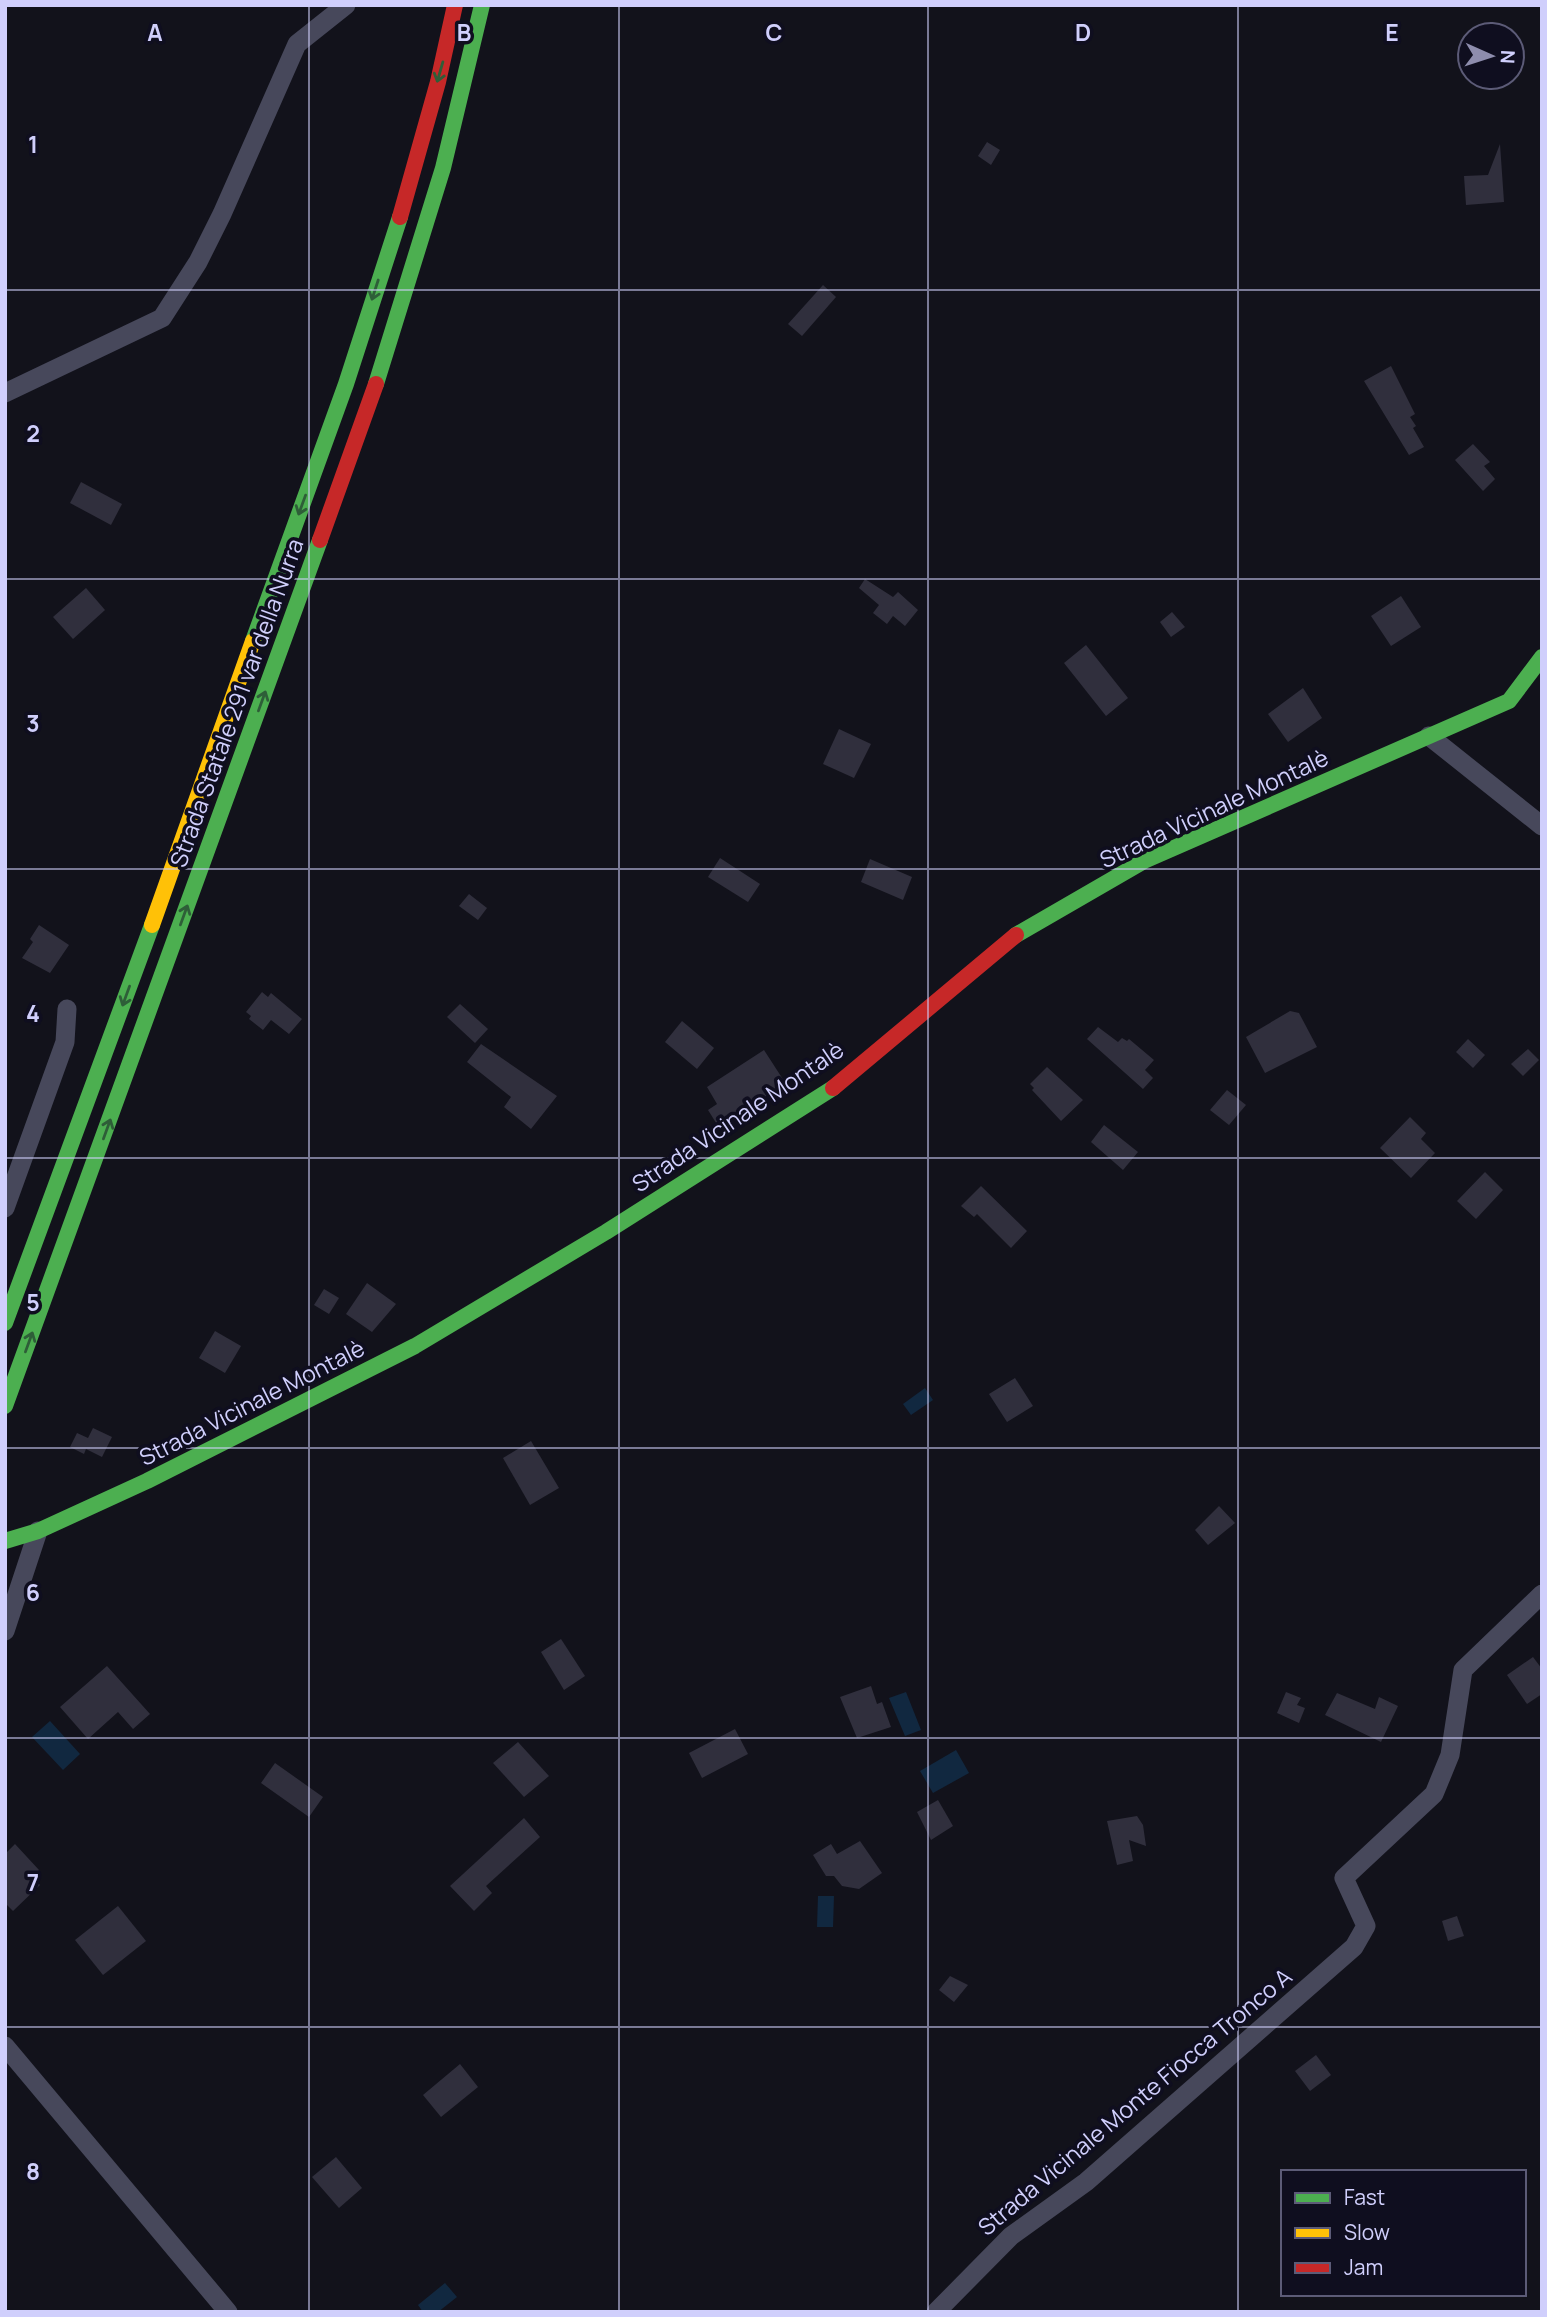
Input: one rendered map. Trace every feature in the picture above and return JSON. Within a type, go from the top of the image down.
[{"type":"main road","name":"Strada Statale 291 var della Nurra","points":[[5,1323],[89,1099],[345,386],[406,194],[443,60],[455,5]]},
{"type":"main road","name":"Strada Statale 291 var della Nurra","points":[[5,1406],[340,483],[394,327],[470,68],[482,5]]},
{"type":"main road","name":"Strada Vicinale Montalè","points":[[5,1541],[30,1534],[147,1481],[415,1346],[606,1232],[830,1090],[1008,939],[1144,861],[1509,701],[1542,657]]},
{"type":"street","points":[[5,393],[162,318],[198,262],[222,214],[297,44],[346,5]]},
{"type":"street","points":[[1429,736],[1542,826]]},
{"type":"street","points":[[5,1208],[65,1042],[67,1009]]},
{"type":"street","points":[[5,1631],[30,1534]]},
{"type":"street","name":"Strada Vicinale Monte Fiocca Tronco A","points":[[936,2312],[1011,2236],[1086,2182],[1354,1947],[1366,1926],[1344,1878],[1434,1794],[1450,1755],[1462,1670],[1542,1594]]},
{"type":"street","points":[[5,2046],[228,2312]]},
{"type":"water","points":[[925,1388],[933,1400],[911,1415],[903,1404]]},
{"type":"water","points":[[906,1692],[921,1730],[905,1736],[889,1698]]},
{"type":"water","points":[[50,1721],[80,1754],[63,1770],[32,1737]]},
{"type":"water","points":[[956,1750],[969,1773],[933,1793],[920,1771]]},
{"type":"water","points":[[818,1896],[834,1896],[833,1927],[817,1927]]},
{"type":"water","points":[[445,2283],[457,2297],[438,2312],[423,2312],[418,2305]]},
{"type":"building","points":[[987,142],[1000,150],[991,165],[978,156]]},
{"type":"building","points":[[1500,144],[1504,202],[1466,205],[1464,176],[1488,175]]},
{"type":"building","points":[[823,285],[836,297],[802,336],[788,324]]},
{"type":"building","points":[[1391,366],[1415,414],[1410,417],[1416,426],[1413,428],[1424,447],[1409,455],[1364,381]]},
{"type":"building","points":[[1473,444],[1490,462],[1484,466],[1495,479],[1483,491],[1455,460]]},
{"type":"building","points":[[81,482],[122,504],[111,525],[70,503]]},
{"type":"building","points":[[865,579],[893,597],[898,592],[918,610],[905,626],[893,616],[887,624],[873,613],[879,605],[859,588]]},
{"type":"building","points":[[86,588],[105,610],[73,639],[53,617]]},
{"type":"building","points":[[1401,596],[1421,627],[1391,646],[1371,616]]},
{"type":"building","points":[[1172,612],[1185,627],[1171,637],[1160,622]]},
{"type":"building","points":[[1086,645],[1128,698],[1106,716],[1064,663]]},
{"type":"building","points":[[1303,688],[1322,718],[1288,742],[1268,714]]},
{"type":"building","points":[[839,729],[871,744],[854,778],[823,764]]},
{"type":"building","points":[[720,858],[760,884],[748,902],[708,877]]},
{"type":"building","points":[[870,859],[912,877],[903,900],[861,882]]},
{"type":"building","points":[[469,894],[487,908],[478,920],[459,906]]},
{"type":"building","points":[[39,925],[69,945],[50,973],[22,958],[33,942],[30,939]]},
{"type":"building","points":[[262,992],[268,997],[271,993],[302,1019],[289,1034],[271,1020],[263,1030],[249,1019],[251,1016],[246,1012]]},
{"type":"building","points":[[460,1004],[488,1029],[475,1043],[447,1017]]},
{"type":"building","points":[[1290,1011],[1299,1013],[1317,1047],[1265,1073],[1246,1037]]},
{"type":"building","points":[[682,1021],[714,1048],[697,1069],[665,1042]]},
{"type":"building","points":[[1098,1027],[1118,1042],[1122,1038],[1127,1041],[1129,1039],[1154,1060],[1145,1070],[1153,1078],[1143,1089],[1087,1039]]},
{"type":"building","points":[[1468,1039],[1485,1055],[1473,1068],[1456,1052]]},
{"type":"building","points":[[481,1044],[557,1096],[531,1129],[504,1107],[511,1097],[467,1062]]},
{"type":"building","points":[[1528,1049],[1539,1060],[1523,1076],[1511,1064]]},
{"type":"building","points":[[764,1050],[786,1084],[718,1126],[708,1110],[717,1104],[707,1087]]},
{"type":"building","points":[[1047,1067],[1083,1100],[1061,1121],[1032,1090],[1034,1088],[1030,1084]]},
{"type":"building","points":[[1227,1090],[1246,1105],[1229,1125],[1210,1110]]},
{"type":"building","points":[[1410,1117],[1426,1133],[1421,1139],[1435,1153],[1411,1178],[1380,1148]]},
{"type":"building","points":[[1104,1125],[1138,1152],[1123,1170],[1091,1142]]},
{"type":"building","points":[[1485,1172],[1503,1190],[1476,1219],[1457,1201]]},
{"type":"building","points":[[981,1186],[1027,1231],[1011,1248],[977,1214],[974,1217],[961,1206]]},
{"type":"building","points":[[367,1283],[396,1304],[372,1332],[346,1314]]},
{"type":"building","points":[[324,1289],[339,1298],[329,1314],[314,1305]]},
{"type":"building","points":[[215,1331],[241,1346],[225,1373],[199,1358]]},
{"type":"building","points":[[1015,1378],[1033,1406],[1007,1422],[989,1394]]},
{"type":"building","points":[[93,1428],[112,1437],[102,1457],[86,1449],[84,1454],[70,1447],[77,1433],[88,1438]]},
{"type":"building","points":[[531,1441],[559,1488],[530,1505],[503,1458]]},
{"type":"building","points":[[1219,1506],[1235,1523],[1208,1545],[1195,1530]]},
{"type":"building","points":[[561,1639],[585,1676],[564,1690],[541,1652]]},
{"type":"building","points":[[1533,1657],[1542,1669],[1542,1694],[1527,1704],[1507,1675]]},
{"type":"building","points":[[107,1666],[150,1714],[133,1729],[118,1712],[88,1739],[60,1707]]},
{"type":"building","points":[[871,1686],[877,1704],[882,1702],[891,1727],[857,1738],[840,1697]]},
{"type":"building","points":[[1286,1692],[1301,1698],[1297,1705],[1305,1708],[1299,1723],[1277,1713]]},
{"type":"building","points":[[1337,1693],[1375,1709],[1379,1697],[1398,1706],[1381,1742],[1325,1715]]},
{"type":"building","points":[[735,1729],[748,1754],[702,1778],[689,1753]]},
{"type":"building","points":[[518,1742],[549,1776],[524,1797],[493,1763]]},
{"type":"building","points":[[275,1763],[323,1797],[309,1817],[261,1783]]},
{"type":"building","points":[[938,1800],[953,1826],[931,1840],[917,1812]]},
{"type":"building","points":[[1137,1816],[1143,1825],[1146,1846],[1129,1840],[1133,1861],[1117,1865],[1107,1821]]},
{"type":"building","points":[[524,1818],[540,1837],[486,1886],[492,1893],[474,1911],[450,1886]]},
{"type":"building","points":[[860,1841],[882,1873],[859,1889],[842,1886],[834,1876],[826,1876],[813,1855],[831,1844],[837,1854]]},
{"type":"building","points":[[15,1844],[39,1870],[32,1877],[40,1885],[13,1911],[5,1903],[5,1854]]},
{"type":"building","points":[[118,1906],[146,1941],[103,1975],[75,1940]]},
{"type":"building","points":[[1457,1916],[1464,1936],[1448,1941],[1442,1921]]},
{"type":"building","points":[[950,1976],[968,1985],[954,2002],[939,1990]]},
{"type":"building","points":[[1316,2055],[1331,2075],[1310,2091],[1295,2071]]},
{"type":"building","points":[[460,2064],[478,2087],[441,2117],[423,2095]]},
{"type":"building","points":[[336,2157],[362,2188],[339,2208],[312,2177]]},
{"type":"traffic: fast","points":[[376,384],[443,168],[482,5]]},
{"type":"traffic: fast","points":[[253,641],[346,384],[400,217]]},
{"type":"traffic: fast","points":[[5,1406],[320,540]]},
{"type":"traffic: fast","points":[[1016,935],[1144,861],[1509,701],[1542,657]]},
{"type":"traffic: fast","points":[[5,1323],[152,925]]},
{"type":"traffic: fast","points":[[5,1541],[38,1531],[147,1481],[415,1346],[606,1232],[833,1088]]},
{"type":"traffic: slow","points":[[152,925],[253,641]]},
{"type":"traffic: jam","points":[[400,217],[438,82],[455,5]]},
{"type":"traffic: jam","points":[[320,540],[376,384]]},
{"type":"traffic: jam","points":[[833,1088],[1016,935]]}]
